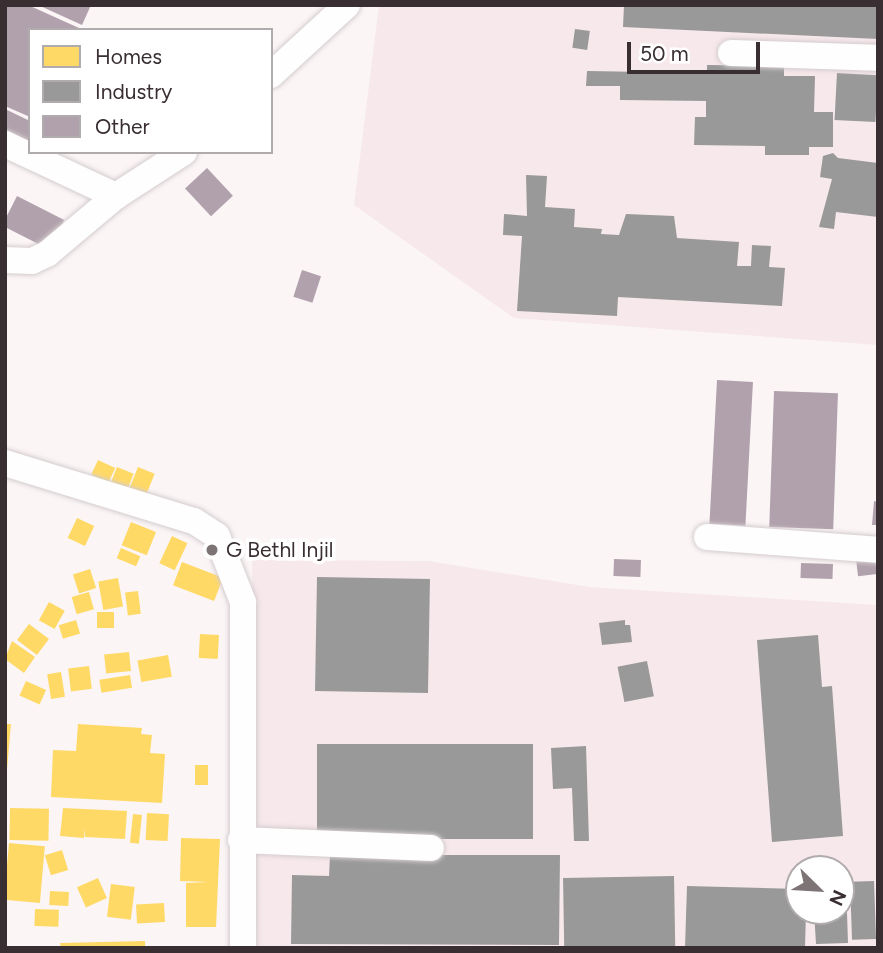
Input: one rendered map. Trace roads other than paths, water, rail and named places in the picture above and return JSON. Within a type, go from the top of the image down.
[{"type":"street","points":[[273,73],[347,5]]},
{"type":"street","points":[[730,53],[878,58]]},
{"type":"street","points":[[5,144],[117,196]]},
{"type":"street","points":[[5,260],[32,261],[47,254],[117,196],[181,154]]},
{"type":"street","points":[[5,463],[194,522],[217,536],[243,602],[243,948]]},
{"type":"street","points":[[707,537],[878,550]]},
{"type":"street","points":[[241,840],[431,848]]},
{"type":"place","name":"G Bethl Injil","points":[[212,550]]}]
